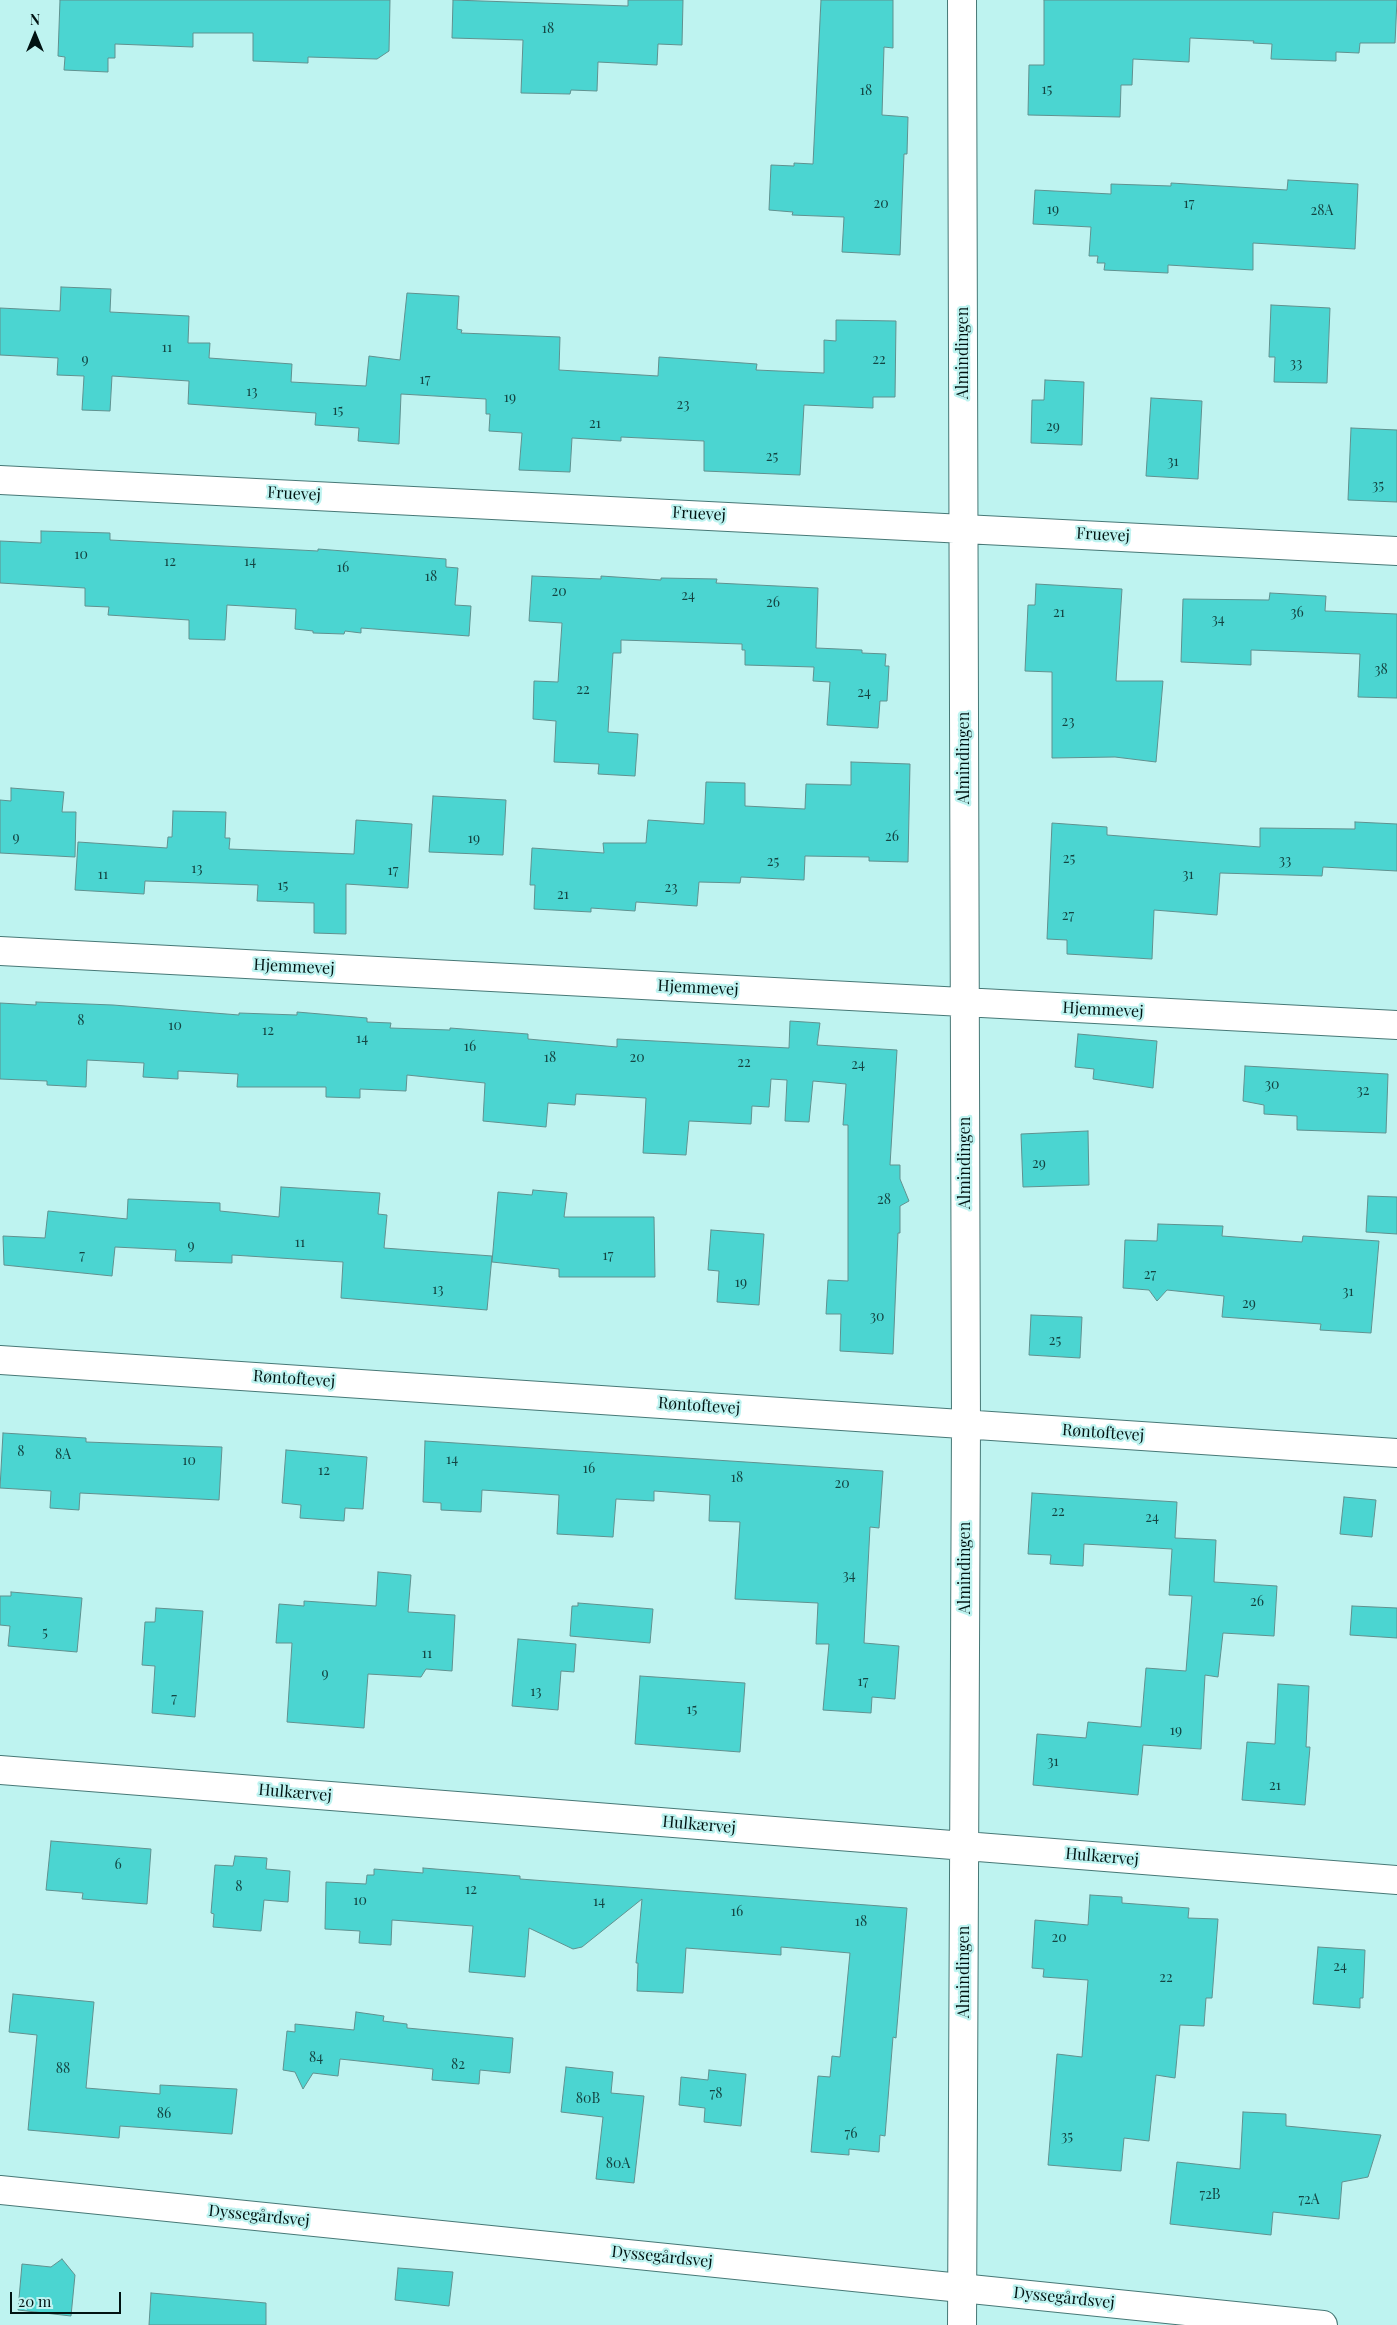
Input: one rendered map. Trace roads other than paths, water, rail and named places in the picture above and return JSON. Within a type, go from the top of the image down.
[{"type":"street","name":"Almindingen","points":[[962,0],[966,1424],[962,2325]]},
{"type":"street","name":"Fruevej","points":[[0,480],[963,527],[1397,551]]},
{"type":"street","name":"Hjemmevej","points":[[0,951],[1397,1025]]},
{"type":"street","name":"Røntoftevej","points":[[0,1360],[1397,1453]]},
{"type":"street","name":"Hulkærvej","points":[[0,1770],[1397,1880]]},
{"type":"street","name":"Dyssegårdsvej","points":[[0,2190],[1323,2325]]}]
